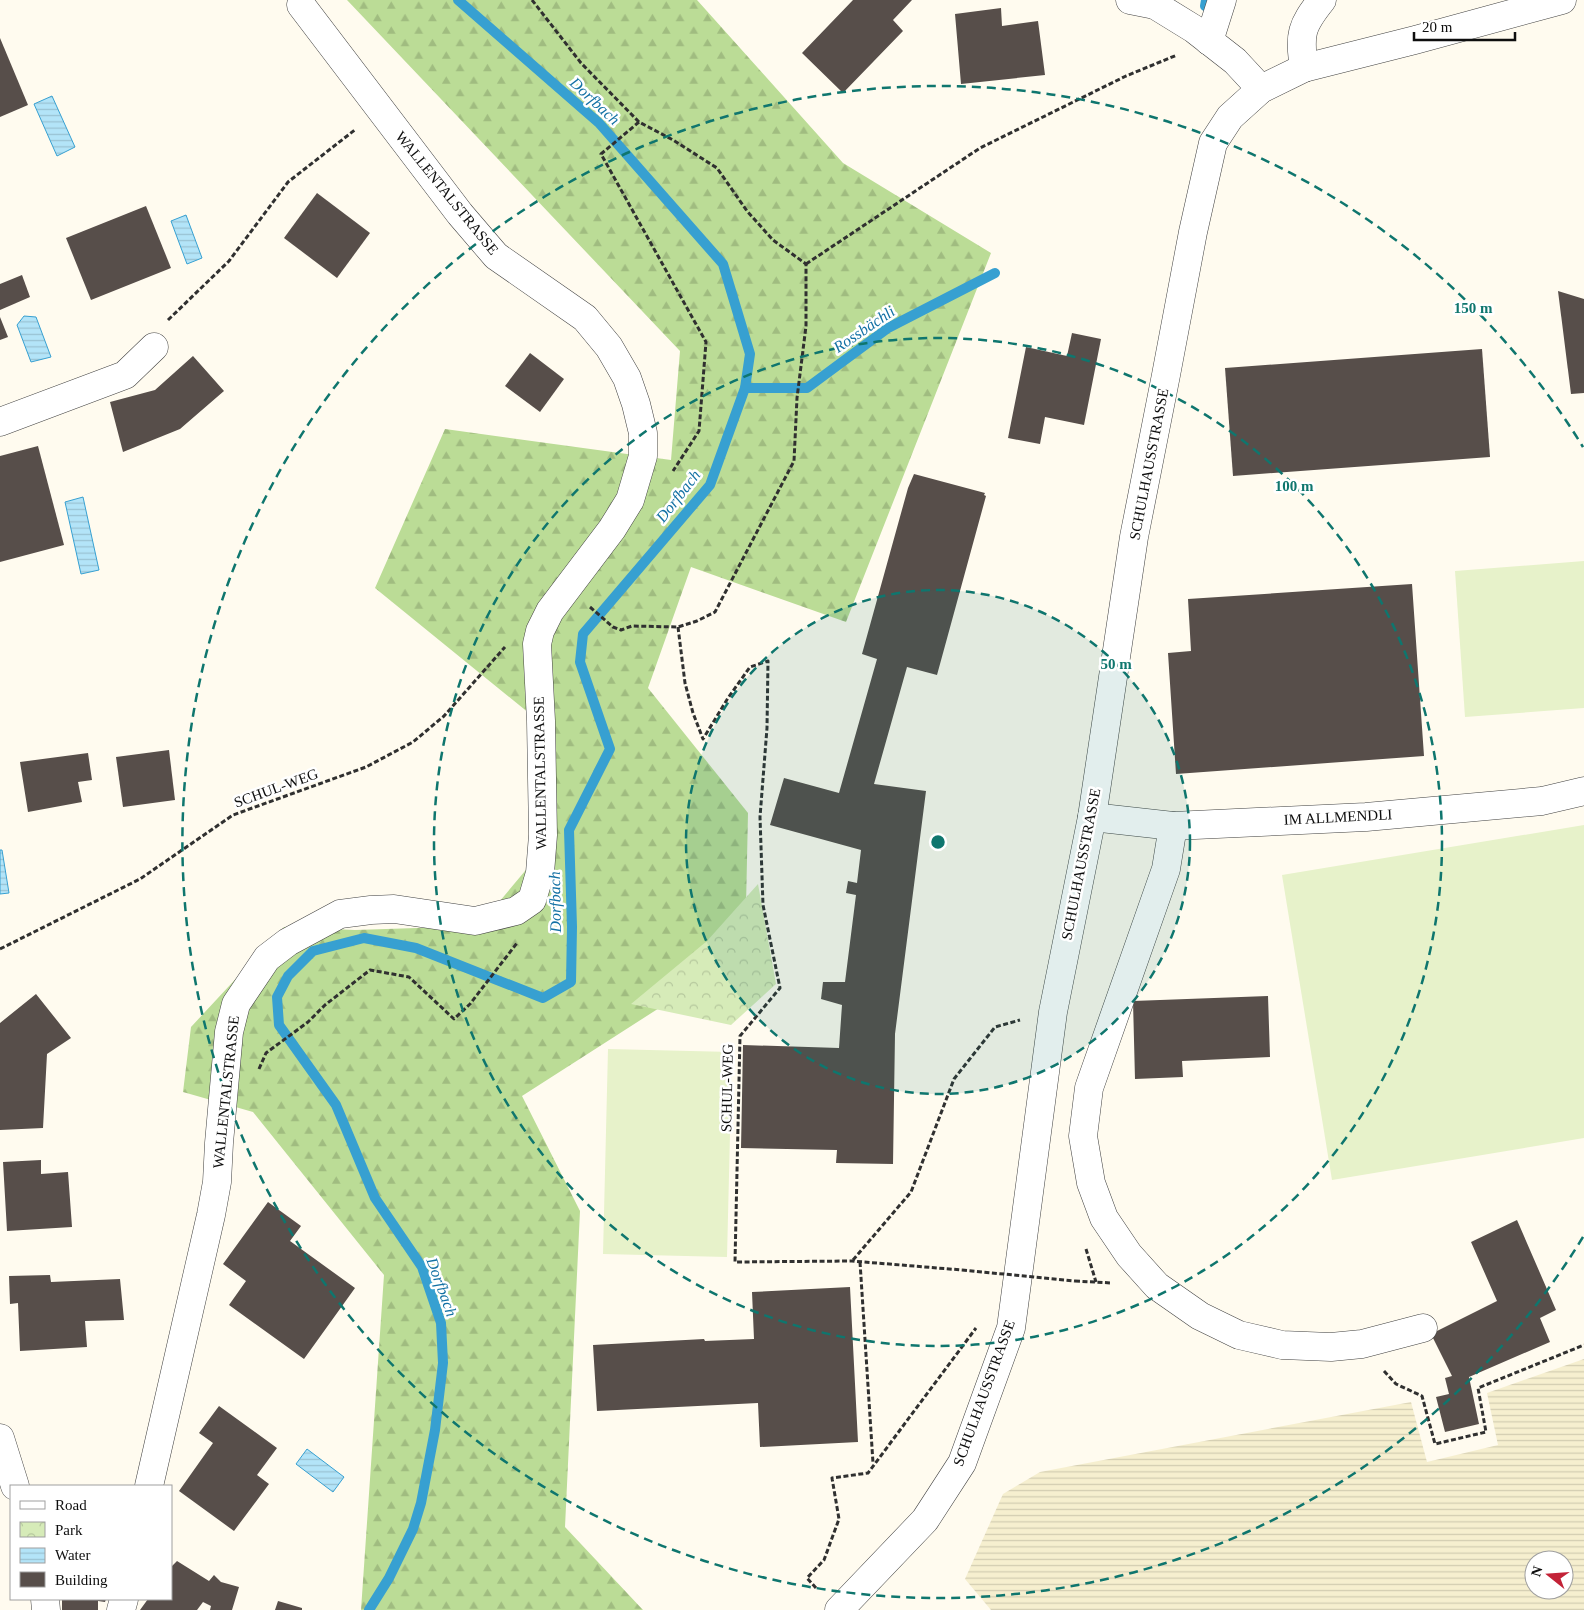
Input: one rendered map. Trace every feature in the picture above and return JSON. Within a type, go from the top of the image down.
[{"type":"street","points":[[1130,0],[1155,5],[1210,40],[1235,61],[1261,90]]},
{"type":"street","points":[[1210,40],[1222,0]]},
{"type":"street","points":[[1304,68],[1301,48],[1304,26],[1322,0]]},
{"type":"street","name":"SCHULHAUSSTRASSE","points":[[839,1610],[926,1520],[962,1462],[1011,1328],[1053,1012],[1092,816],[1134,537],[1192,232],[1213,143],[1230,117],[1261,90],[1304,68],[1562,0]]},
{"type":"street","name":"WALLENTALSTRASSE","points":[[149,1485],[217,1182],[218,1143],[229,1032],[236,1004],[267,958],[288,942],[340,914],[371,910],[394,910],[475,921],[516,911],[532,900],[540,873],[543,835],[541,721],[537,644],[540,630],[550,610],[612,529],[630,500],[643,456],[643,433],[636,404],[627,378],[609,347],[584,318],[496,256],[460,214],[302,5]]},
{"type":"street","points":[[0,422],[125,375],[154,347]]},
{"type":"street","name":"IM ALLMENDLI","points":[[1092,816],[1173,826],[1366,817],[1542,801],[1584,790]]},
{"type":"street","points":[[1173,826],[1166,869],[1089,1088],[1083,1136],[1091,1183],[1104,1218],[1128,1254],[1157,1286],[1200,1316],[1239,1335],[1282,1346],[1331,1347],[1362,1344],[1422,1328]]},
{"type":"street","points":[[0,1438],[15,1485]]},
{"type":"path","points":[[532,0],[581,63],[639,122],[673,140],[717,168],[747,211],[773,240],[806,264]]},
{"type":"path","points":[[806,264],[980,148],[1126,76],[1182,53]]},
{"type":"path","points":[[154,347],[168,320],[229,261],[288,182],[380,110]]},
{"type":"path","points":[[639,122],[601,154],[706,342],[699,430],[669,475]]},
{"type":"path","points":[[584,601],[613,627],[621,630],[632,626],[678,627],[697,621],[715,612],[794,461],[797,398],[806,326],[806,264]]},
{"type":"path","name":"SCHUL-WEG","points":[[678,627],[685,682],[693,713],[703,739],[750,667],[768,661],[767,728],[760,817],[763,905],[780,988],[740,1036],[735,1262],[852,1261]]},
{"type":"path","name":"SCHUL-WEG","points":[[0,949],[140,878],[233,816],[366,768],[413,742],[444,716],[515,635],[540,630]]},
{"type":"path","points":[[266,1052],[308,1022],[370,970],[408,976],[454,1019],[470,1004],[518,942]]},
{"type":"path","points":[[852,1261],[911,1192],[954,1079],[995,1027],[1053,1012]]},
{"type":"path","points":[[852,1261],[1075,1281]]},
{"type":"path","points":[[860,1262],[873,1464]]},
{"type":"path","points":[[818,1591],[807,1578],[824,1560],[839,1519],[832,1478],[868,1473],[976,1328],[1009,1334]]},
{"type":"path","points":[[1362,1344],[1396,1384],[1422,1396],[1435,1444],[1486,1432],[1478,1388],[1584,1345]]},
{"type":"shaded area","points":[[1584,1359],[1584,1610],[991,1610],[965,1579],[1003,1494],[1040,1472],[1411,1402],[1427,1462],[1498,1445],[1487,1393]]},
{"type":"green space","points":[[347,0],[697,0],[843,163],[991,253],[846,622],[691,567],[648,688],[748,813],[745,953],[522,1096],[580,1211],[565,1527],[643,1610],[361,1610],[384,1275],[253,1112],[183,1092],[191,1027],[284,927],[355,930],[479,926],[551,840],[551,731],[375,588],[445,429],[671,460],[680,351]]},
{"type":"green space","points":[[1584,561],[1584,708],[1465,717],[1455,571]]},
{"type":"green space","points":[[1584,825],[1584,1138],[1332,1180],[1282,875]]},
{"type":"green space","points":[[758,884],[776,984],[731,1025],[631,1004],[707,941]]},
{"type":"green space","points":[[608,1049],[732,1052],[727,1257],[603,1254]]},
{"type":"water","points":[[52,96],[75,147],[57,156],[34,104]]},
{"type":"water","points":[[186,215],[202,258],[187,264],[171,221]]},
{"type":"water","points":[[24,316],[36,317],[51,357],[31,362],[17,325]]},
{"type":"water","points":[[83,497],[99,570],[81,574],[65,502]]},
{"type":"water","points":[[0,850],[2,850],[9,893],[0,894]]},
{"type":"water","points":[[307,1449],[344,1477],[333,1492],[296,1464]]},
{"type":"building","points":[[853,0],[912,0],[893,20],[903,31],[843,93],[802,53]]},
{"type":"building","points":[[1001,8],[1002,26],[1038,21],[1045,75],[961,84],[955,14]]},
{"type":"building","points":[[0,38],[28,105],[0,117]]},
{"type":"building","points":[[317,193],[370,233],[337,278],[284,238]]},
{"type":"building","points":[[146,206],[171,268],[91,300],[66,238]]},
{"type":"building","points":[[22,275],[30,297],[0,310],[0,284]]},
{"type":"building","points":[[1558,291],[1584,299],[1584,393],[1571,394]]},
{"type":"building","points":[[0,317],[8,337],[0,340]]},
{"type":"building","points":[[1072,333],[1101,339],[1084,425],[1045,417],[1040,444],[1008,438],[1026,347],[1067,356]]},
{"type":"building","points":[[1482,349],[1490,457],[1233,476],[1225,368]]},
{"type":"building","points":[[530,353],[564,379],[540,412],[505,386]]},
{"type":"building","points":[[193,356],[224,391],[180,429],[123,452],[110,402],[155,390]]},
{"type":"building","points":[[38,446],[64,545],[0,562],[0,456]]},
{"type":"building","points":[[914,474],[985,493],[984,495],[986,496],[937,675],[907,667],[874,784],[926,791],[895,1034],[893,1164],[836,1163],[837,1150],[741,1148],[743,1045],[839,1048],[842,1005],[821,999],[823,982],[845,982],[856,895],[846,893],[848,881],[857,883],[861,850],[770,825],[784,778],[839,793],[877,659],[862,654],[908,488]]},
{"type":"building","points":[[1412,584],[1424,756],[1176,774],[1168,653],[1191,651],[1188,599]]},
{"type":"building","points":[[169,750],[175,800],[123,807],[116,757]]},
{"type":"building","points":[[88,753],[92,780],[78,782],[82,802],[28,812],[20,762]]},
{"type":"building","points":[[36,994],[71,1038],[47,1054],[43,1128],[0,1130],[0,1023]]},
{"type":"building","points":[[1268,996],[1270,1057],[1182,1061],[1183,1077],[1135,1079],[1133,1001]]},
{"type":"building","points":[[41,1160],[41,1174],[68,1172],[72,1227],[7,1231],[3,1162]]},
{"type":"building","points":[[268,1202],[301,1226],[290,1241],[355,1288],[304,1359],[229,1305],[246,1281],[223,1264]]},
{"type":"building","points":[[1517,1220],[1556,1310],[1540,1318],[1550,1342],[1469,1377],[1479,1424],[1445,1432],[1436,1397],[1449,1394],[1445,1378],[1452,1376],[1431,1334],[1497,1301],[1471,1242]]},
{"type":"building","points":[[50,1275],[51,1282],[120,1279],[124,1320],[85,1321],[87,1347],[20,1351],[18,1303],[10,1304],[9,1276]]},
{"type":"building","points":[[850,1287],[858,1442],[760,1447],[758,1403],[597,1411],[593,1345],[704,1339],[705,1341],[754,1339],[752,1292]]},
{"type":"building","points":[[219,1406],[277,1448],[257,1475],[269,1484],[234,1531],[179,1491],[213,1443],[199,1433]]},
{"type":"building","points":[[177,1561],[209,1581],[214,1575],[221,1582],[239,1587],[232,1610],[210,1610],[211,1606],[203,1602],[197,1610],[140,1610],[147,1600],[172,1600],[172,1566]]},
{"type":"building","points":[[62,1600],[106,1600],[105,1602],[98,1601],[98,1610],[62,1610]]},
{"type":"building","points":[[278,1601],[302,1608],[302,1610],[275,1610]]},
{"type":"waterway","name":"Dorfbach","points":[[369,1610],[389,1578],[413,1529],[421,1503],[435,1430],[443,1363],[441,1323],[422,1267],[375,1198],[336,1105],[279,1025],[277,997],[288,976],[313,951],[364,938],[416,948],[543,998],[571,982],[572,927],[569,830],[610,749],[580,662],[583,634],[710,485],[745,388],[750,354],[723,264],[599,123],[458,0]]},
{"type":"waterway","name":"Rossbächli","points":[[1205,6],[1206,0]]},
{"type":"waterway","name":"Rossbächli","points":[[745,388],[807,388],[888,328],[995,273]]}]
